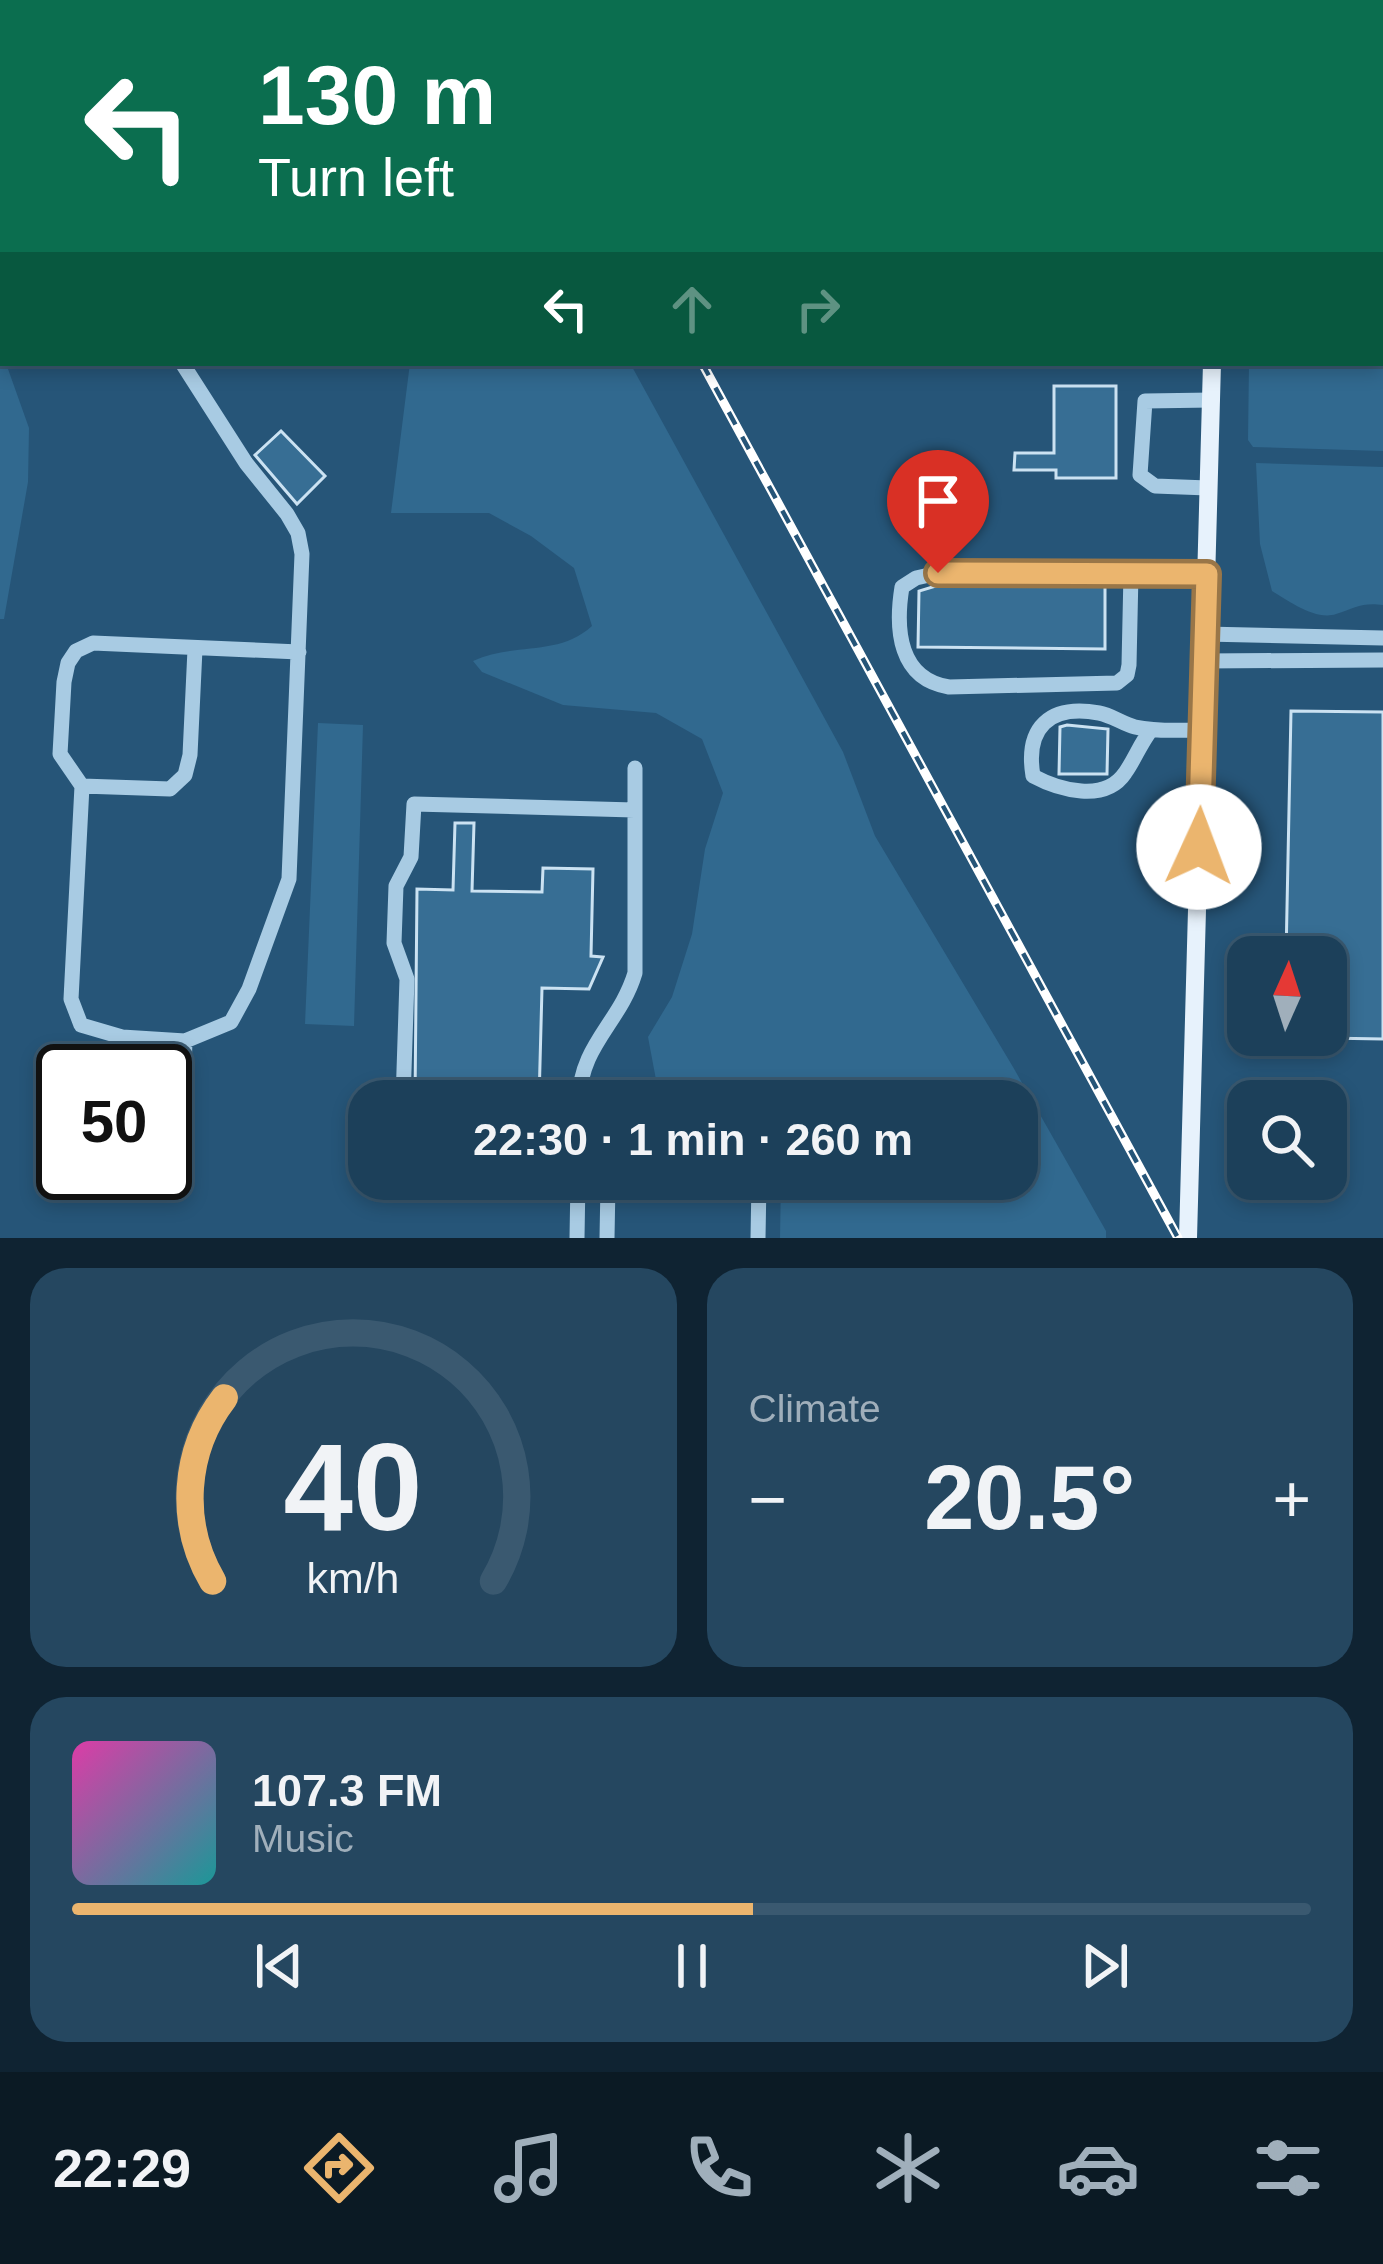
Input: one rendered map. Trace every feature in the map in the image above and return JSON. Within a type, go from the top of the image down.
[{"type":"main road","points":[[1188,1238],[1212,366]]},
{"type":"street","points":[[184,366],[298,533],[302,554],[299,652],[290,879],[250,989],[231,1022],[185,1041],[131,1038],[81,1025],[71,1000],[82,785],[59,754],[68,663],[76,650],[93,643],[299,652]]},
{"type":"street","points":[[1208,488],[1155,486],[1140,475],[1145,401],[1212,400]]},
{"type":"street","points":[[1131,573],[1130,665],[1117,683],[949,687],[926,683],[903,648],[898,611],[902,587],[916,578],[938,573],[1131,573],[1207,574]]},
{"type":"street","points":[[1205,634],[1383,638]]},
{"type":"street","points":[[82,785],[170,789],[185,776],[195,649]]},
{"type":"street","points":[[1204,661],[1383,660]]},
{"type":"street","points":[[1151,730],[1124,775],[1108,788],[1056,788],[1033,776],[1029,755],[1040,724],[1060,712],[1100,713],[1151,730],[1203,730]]},
{"type":"street","points":[[582,1080],[584,1062],[628,995],[635,973],[635,768]]},
{"type":"street","points":[[404,1080],[406,979],[394,944],[394,924],[396,886],[411,857],[413,804],[634,810]]},
{"type":"street","points":[[127,1044],[131,1038]]},
{"type":"street","points":[[608,1238],[608,1184],[759,1181],[758,1238]]},
{"type":"street","points":[[577,1238],[578,1200]]},
{"type":"shaded area","points":[[410,366],[632,366],[843,752],[875,836],[1020,1080],[656,1080],[648,1037],[672,997],[692,934],[705,849],[723,793],[702,739],[656,713],[563,705],[482,672],[473,661],[565,642],[592,626],[574,568],[489,513],[391,513]]},
{"type":"shaded area","points":[[1249,366],[1383,366],[1383,451],[1253,447],[1248,440]]},
{"type":"shaded area","points":[[0,367],[8,369],[29,428],[28,482],[4,619],[0,619]]},
{"type":"shaded area","points":[[1256,463],[1383,467],[1383,605],[1320,615],[1272,591],[1260,544]]},
{"type":"shaded area","points":[[318,723],[363,725],[354,1026],[305,1024]]},
{"type":"shaded area","points":[[1038,1111],[1106,1231],[1106,1238],[780,1238],[781,1200],[1038,1200]]},
{"type":"building","points":[[1054,386],[1116,386],[1116,478],[1056,478],[1056,470],[1014,470],[1015,453],[1054,453]]},
{"type":"building","points":[[281,431],[325,476],[297,504],[255,455]]},
{"type":"building","points":[[939,585],[1105,586],[1105,649],[918,647],[919,591]]},
{"type":"building","points":[[1291,711],[1383,712],[1383,1039],[1347,1038],[1347,936],[1286,936]]},
{"type":"building","points":[[1060,727],[1108,729],[1107,774],[1059,774]]},
{"type":"building","points":[[455,823],[474,823],[472,891],[542,892],[543,868],[593,869],[591,956],[603,957],[589,989],[542,988],[540,1080],[415,1080],[417,889],[453,890]]},
{"type":"railway","points":[[704,366],[1178,1238]]},
{"type":"route","points":[[938,573],[1207,574],[1199,847]]}]
